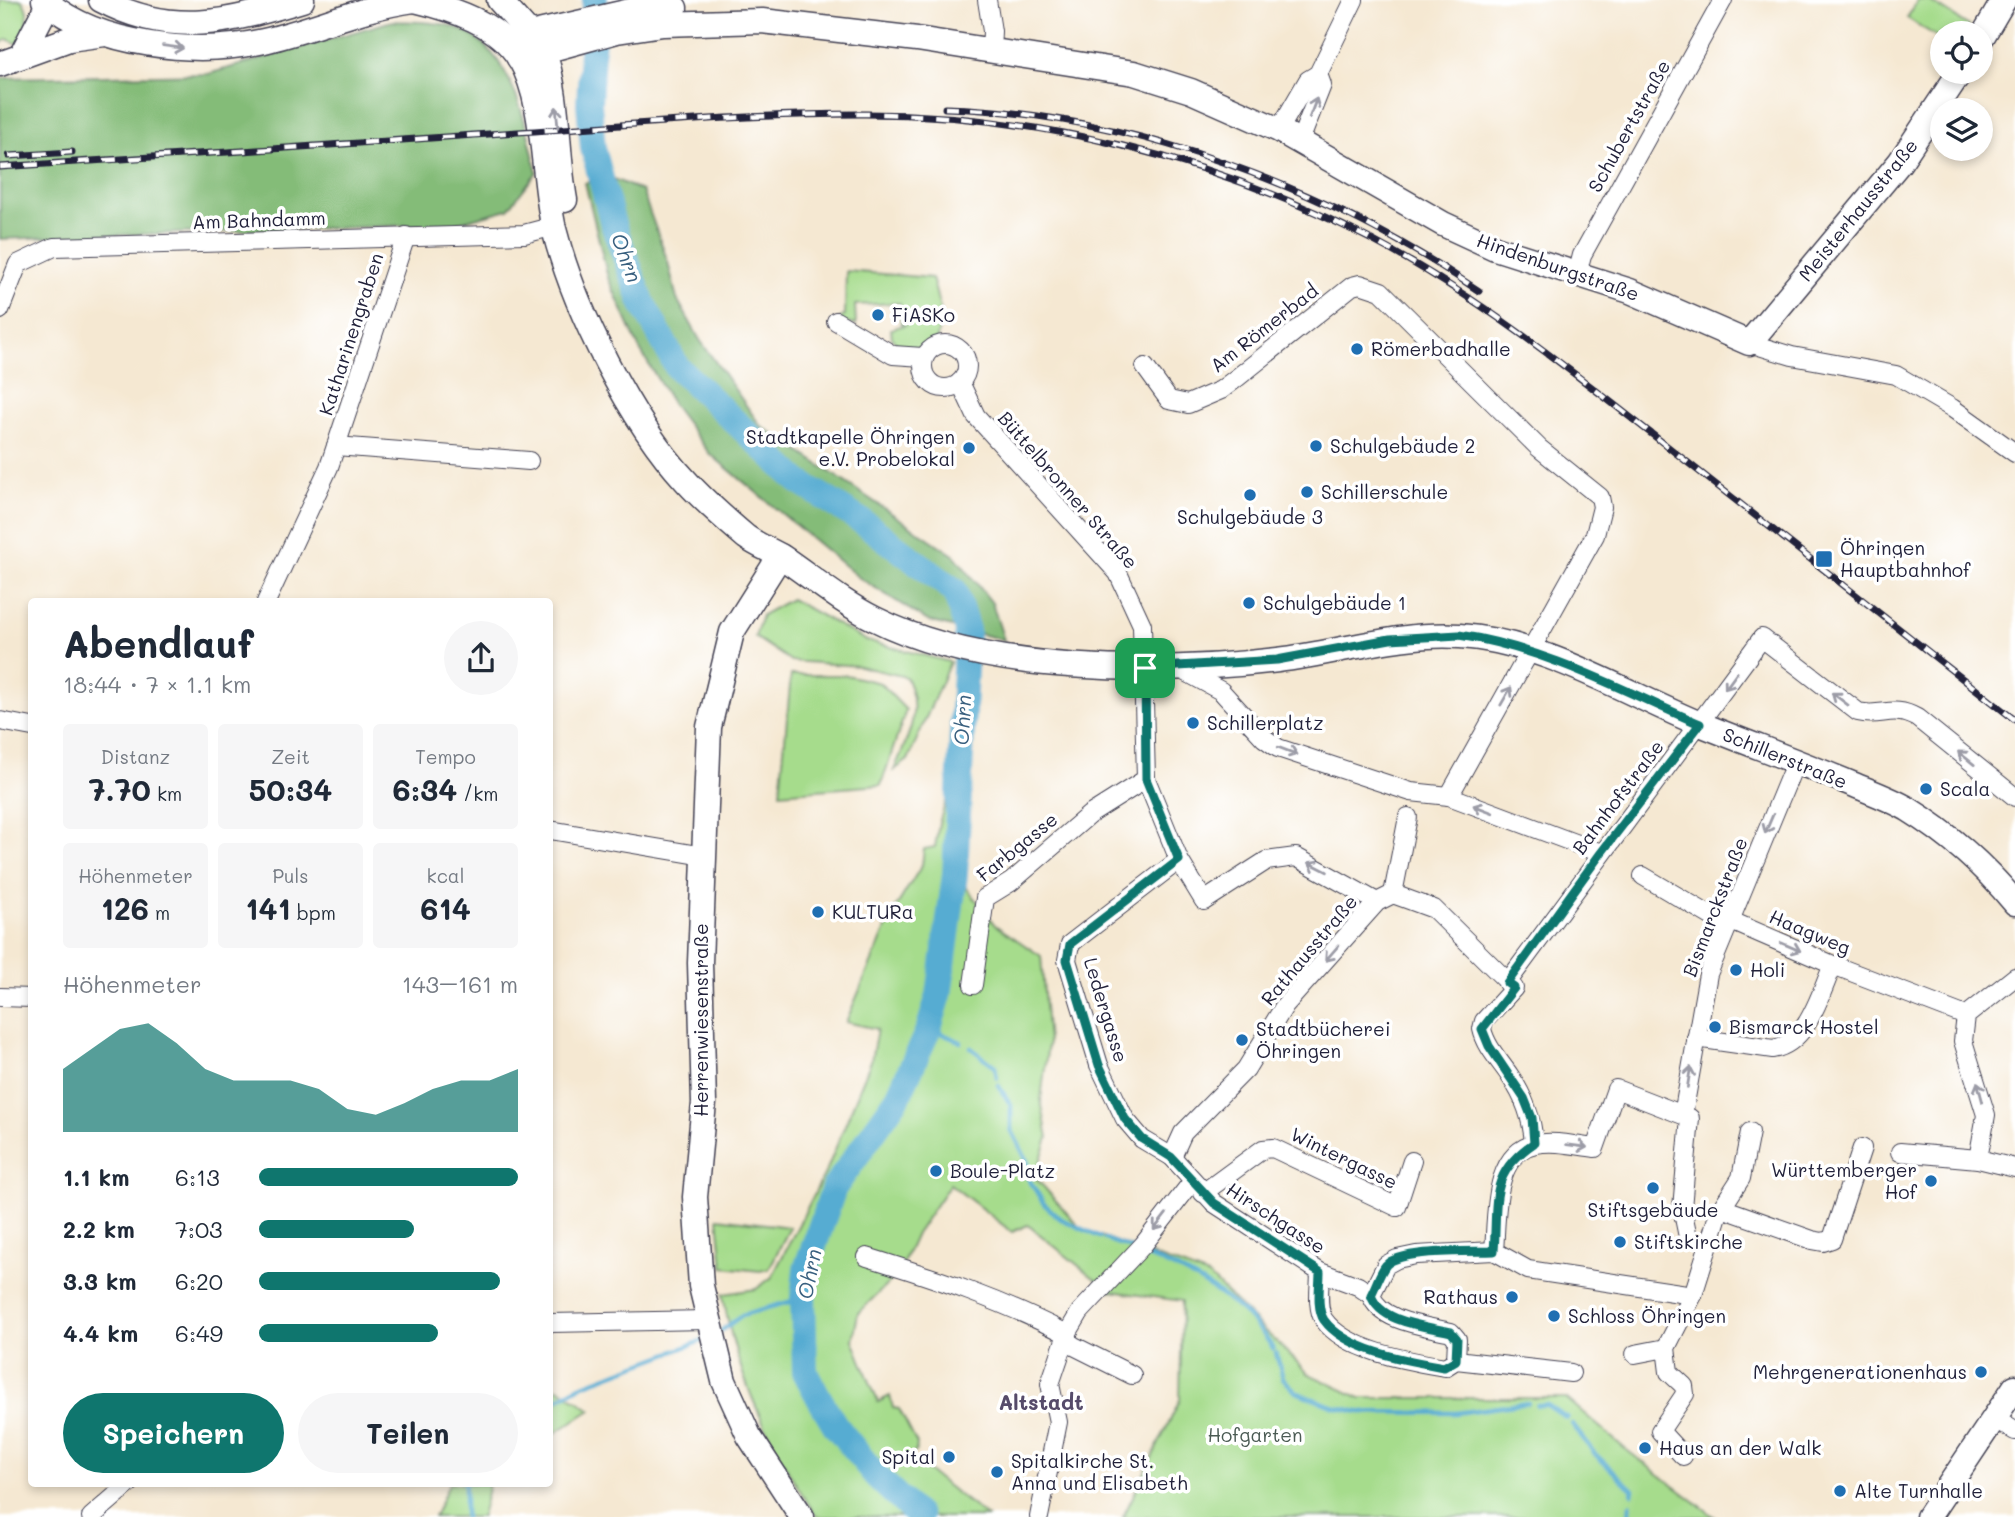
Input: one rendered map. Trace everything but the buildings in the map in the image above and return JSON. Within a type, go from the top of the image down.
[{"type":"main road","points":[[101,0],[136,15],[176,23],[219,23],[257,16],[302,0]]},
{"type":"main road","points":[[57,4],[106,34],[179,49],[263,41],[373,6],[414,0],[444,7],[478,21],[526,47]]},
{"type":"main road","points":[[499,0],[555,97],[562,185],[574,243],[622,363],[661,426],[696,472],[751,522],[780,556]]},
{"type":"main road","points":[[1992,21],[2004,0]]},
{"type":"main road","points":[[47,46],[57,4]]},
{"type":"main road","points":[[11,60],[57,4]]},
{"type":"main road","name":"Hindenburgstraße","points":[[526,47],[635,10],[791,10],[985,51],[1134,74],[1191,91],[1289,135],[1443,224],[1495,248],[1630,291],[1749,343]]},
{"type":"main road","name":"Hindenburgstraße","points":[[568,34],[617,31],[791,10]]},
{"type":"main road","points":[[11,60],[47,46],[106,34]]},
{"type":"main road","points":[[526,47],[528,78],[537,116],[554,226],[579,299],[618,382],[661,450],[686,482],[749,539],[760,555],[764,578],[786,572],[806,575]]},
{"type":"main road","name":"Meisterhausstraße","points":[[1749,343],[1900,162],[1952,84]]},
{"type":"main road","points":[[749,539],[780,556]]},
{"type":"main road","name":"Schillerstraße","points":[[780,556],[845,603],[874,619],[945,646],[997,656],[1145,668],[1277,660],[1407,637],[1459,635],[1500,641],[1532,651],[1700,724],[1901,805],[1966,850],[1998,867],[2015,883]]},
{"type":"main road","name":"Herrenwiesenstraße","points":[[780,556],[732,632],[718,680],[709,727],[700,990],[705,1103],[695,1189],[701,1286],[710,1333],[724,1381],[750,1436],[802,1517]]},
{"type":"main road","name":"Schillerstraße","points":[[1966,850],[1990,872],[2015,903]]},
{"type":"main road","points":[[1929,1516],[2005,1425],[2015,1387]]},
{"type":"street","points":[[985,51],[988,0]]},
{"type":"street","points":[[1289,135],[1308,80],[1318,74],[1354,0]]},
{"type":"street","name":"Schubertstraße","points":[[1577,274],[1582,255],[1723,0]]},
{"type":"street","name":"Am Bahndamm","points":[[0,310],[18,264],[54,247],[524,233],[554,226]]},
{"type":"street","name":"Katharinengraben","points":[[268,598],[330,467],[406,236]]},
{"type":"street","name":"Am Römerbad","points":[[1145,366],[1169,400],[1188,404],[1221,390],[1352,286],[1360,284],[1381,290],[1539,448],[1600,497],[1602,507],[1595,535],[1532,651]]},
{"type":"street","name":"Büttelbronner Straße","points":[[836,321],[893,355],[923,357],[928,350],[945,343],[957,346],[967,365],[960,383],[975,416],[1118,573],[1142,625],[1146,779]]},
{"type":"street","name":"Hindenburgstraße","points":[[1749,343],[1792,356],[1896,375],[1952,408],[2015,453]]},
{"type":"street","points":[[923,357],[923,374],[930,383],[944,388],[960,383]]},
{"type":"street","name":"Katharinengraben","points":[[336,446],[529,461]]},
{"type":"street","name":"Bahnhofstraße","points":[[1534,1143],[1532,1118],[1524,1098],[1483,1036],[1485,1021],[1601,853],[1762,638],[1858,712],[1871,715],[1888,710],[1903,710],[1917,718],[2015,797]]},
{"type":"street","points":[[1449,796],[1532,651]]},
{"type":"street","points":[[1177,667],[1221,691],[1264,738],[1278,748],[1411,792],[1449,796],[1601,853]]},
{"type":"street","points":[[0,721],[28,726]]},
{"type":"street","name":"Bismarckstraße","points":[[1688,1237],[1682,1208],[1687,1116],[1696,1038],[1708,974],[1796,761]]},
{"type":"street","points":[[1146,779],[1179,860],[1204,901],[1266,861],[1296,857],[1385,898],[1434,909],[1511,986]]},
{"type":"street","name":"Farbgasse","points":[[973,985],[985,898],[1011,882],[1089,815],[1146,779]]},
{"type":"street","points":[[1385,898],[1408,817]]},
{"type":"street","points":[[553,831],[704,856]]},
{"type":"street","name":"Ledergasse","points":[[1171,1157],[1142,1139],[1125,1119],[1099,1065],[1067,960],[1070,944],[1179,860]]},
{"type":"street","name":"Haagweg","points":[[1643,876],[1716,919],[1729,920],[1833,965],[1966,1016]]},
{"type":"street","name":"Rathausstraße","points":[[1171,1157],[1183,1133],[1246,1069],[1285,1005],[1385,898]]},
{"type":"street","points":[[1696,1038],[1773,1049],[1784,1047],[1795,1040],[1807,1022],[1833,965]]},
{"type":"street","points":[[1978,1158],[1986,1115],[1963,1041],[1966,1016],[2015,977]]},
{"type":"street","points":[[0,997],[28,998]]},
{"type":"street","points":[[1494,1251],[1500,1175],[1514,1156],[1534,1143],[1595,1149],[1616,1089],[1687,1116]]},
{"type":"street","points":[[1683,1456],[1660,1431],[1685,1394],[1684,1386],[1669,1372],[1666,1348],[1693,1295],[1722,1208],[1741,1178],[1750,1132]]},
{"type":"street","name":"Wintergasse","points":[[1197,1187],[1263,1149],[1273,1148],[1397,1207],[1412,1161]]},
{"type":"street","points":[[1722,1208],[1812,1240],[1823,1242],[1832,1239],[1862,1148]]},
{"type":"street","points":[[1900,1152],[1978,1158],[2015,1168]]},
{"type":"street","name":"Hirschgasse","points":[[1171,1157],[1197,1187],[1257,1232],[1320,1272],[1358,1286],[1371,1295],[1381,1310],[1390,1315],[1451,1332],[1457,1339],[1456,1360]]},
{"type":"street","points":[[1039,1517],[1058,1422],[1050,1384],[1067,1334],[1080,1312],[1197,1187]]},
{"type":"street","points":[[1371,1295],[1386,1265],[1397,1259],[1416,1255],[1494,1251],[1528,1270],[1693,1295]]},
{"type":"street","points":[[867,1257],[1026,1313],[1067,1334],[1070,1344],[1132,1375]]},
{"type":"street","points":[[1320,1272],[1320,1310],[1324,1320],[1340,1335],[1406,1360],[1444,1367],[1456,1360],[1571,1373]]},
{"type":"street","points":[[553,1323],[710,1333]]},
{"type":"street","points":[[1635,1354],[1666,1348]]},
{"type":"street","points":[[91,1517],[126,1487]]},
{"type":"green space","points":[[0,0],[22,0],[25,6],[27,22],[18,44],[7,39],[0,44]]},
{"type":"green space","points":[[1918,0],[1928,0],[1961,21],[1930,21],[1930,32],[1907,18]]},
{"type":"green space","points":[[392,21],[429,22],[451,26],[471,35],[488,49],[501,66],[520,107],[537,172],[508,209],[453,224],[0,239],[0,78],[208,74]]},
{"type":"green space","points":[[607,176],[642,191],[668,262],[677,299],[700,340],[760,425],[955,556],[992,603],[1004,640],[928,621],[858,577],[709,453],[673,405],[639,348],[608,278],[585,183]]},
{"type":"green space","points":[[846,271],[932,278],[941,312],[936,346],[928,350],[902,351],[892,338],[891,329],[905,325],[901,323],[900,303],[855,305],[856,325],[836,321],[845,315]]},
{"type":"green space","points":[[791,599],[867,641],[950,662],[908,760],[894,770],[912,724],[913,701],[906,677],[859,666],[791,661],[755,637],[762,615]]},
{"type":"green space","points":[[791,675],[846,675],[880,683],[906,710],[881,785],[780,793]]},
{"type":"green space","name":"Hofgarten","points":[[949,792],[965,796],[962,882],[995,925],[1041,956],[1048,1043],[1041,1100],[1048,1138],[1035,1177],[1081,1229],[1209,1276],[1309,1374],[1360,1398],[1566,1398],[1624,1448],[1715,1517],[1123,1517],[1180,1400],[1182,1301],[1110,1291],[1028,1225],[1012,1232],[950,1184],[916,1234],[898,1274],[858,1313],[853,1340],[878,1402],[890,1396],[893,1408],[899,1409],[917,1444],[916,1451],[910,1457],[987,1517],[817,1517],[785,1465],[758,1411],[736,1354],[723,1294],[756,1289],[772,1277],[828,1167],[871,1061],[877,1029],[846,1022],[893,912],[922,865],[924,849],[935,847]]},
{"type":"green space","points":[[718,1218],[790,1227],[769,1269],[760,1271],[723,1267]]},
{"type":"green space","points":[[559,1388],[591,1410],[553,1434],[553,1391]]},
{"type":"green space","points":[[448,1487],[488,1487],[481,1517],[434,1517]]},
{"type":"waterway","name":"Ohrn","points":[[595,0],[589,104],[593,148],[613,224],[642,302],[677,367],[798,481],[863,522],[955,591],[967,630],[955,874],[939,995],[929,1028],[898,1097],[834,1188],[806,1269],[803,1298],[805,1372],[835,1425],[876,1476],[919,1517]]},
{"type":"waterway","points":[[929,1028],[961,1042]]},
{"type":"waterway","points":[[971,1048],[995,1066],[997,1078]]},
{"type":"waterway","points":[[998,1085],[1011,1105],[1011,1129],[1028,1163],[1028,1178],[1044,1204],[1061,1219],[1100,1237]]},
{"type":"waterway","points":[[1105,1239],[1132,1249]]},
{"type":"waterway","points":[[1143,1254],[1216,1291],[1248,1317],[1273,1349]]},
{"type":"waterway","points":[[721,1331],[742,1315],[803,1298]]},
{"type":"waterway","points":[[553,1402],[580,1386],[707,1339]]},
{"type":"waterway","points":[[1276,1353],[1283,1378],[1296,1392],[1332,1406],[1359,1412],[1456,1413],[1528,1403]]},
{"type":"waterway","points":[[1537,1405],[1547,1405],[1567,1418]]},
{"type":"waterway","points":[[1572,1424],[1595,1454],[1633,1490],[1632,1494]]},
{"type":"waterway","points":[[465,1487],[465,1517]]},
{"type":"waterway","points":[[1629,1517],[1630,1504]]},
{"type":"railway","points":[[945,108],[1014,113],[1085,124],[1155,141],[1224,163],[1292,189],[1358,220],[1479,291]]},
{"type":"railway","points":[[0,167],[689,120],[817,114],[926,116],[992,122],[1122,146],[1249,185],[1310,210],[1370,239],[1451,286],[1566,367],[2015,720]]},
{"type":"railway","points":[[9,156],[72,152]]},
{"type":"place","name":"FiASKo","points":[[878,315]]},
{"type":"place","name":"Römerbadhalle","points":[[1357,349]]},
{"type":"place","name":"Schulgebäude 2","points":[[1316,446]]},
{"type":"place","name":"Stadtkapelle Öhringen e.V. Probelokal","points":[[969,448]]},
{"type":"place","name":"Schillerschule","points":[[1307,492]]},
{"type":"place","name":"Schulgebäude 3","points":[[1250,495]]},
{"type":"place","name":"Öhringen Hauptbahnhof","points":[[1824,559]]},
{"type":"place","name":"Schulgebäude 1","points":[[1249,603]]},
{"type":"place","name":"Schillerplatz","points":[[1193,723]]},
{"type":"place","name":"Scala","points":[[1926,789]]},
{"type":"place","name":"KULTURa","points":[[818,912]]},
{"type":"place","name":"Holi","points":[[1736,970]]},
{"type":"place","name":"Bismarck Hostel","points":[[1715,1027]]},
{"type":"place","name":"Stadtbücherei Öhringen","points":[[1242,1040]]},
{"type":"place","name":"Boule-Platz","points":[[936,1171]]},
{"type":"place","name":"Württemberger Hof","points":[[1931,1181]]},
{"type":"place","name":"Stiftsgebäude","points":[[1653,1188]]},
{"type":"place","name":"Stiftskirche","points":[[1620,1242]]},
{"type":"place","name":"Rathaus","points":[[1512,1297]]},
{"type":"place","name":"Schloss Öhringen","points":[[1554,1316]]},
{"type":"place","name":"Mehrgenerationenhaus","points":[[1981,1372]]},
{"type":"place","name":"Haus an der Walk","points":[[1645,1448]]},
{"type":"place","name":"Spital","points":[[949,1457]]},
{"type":"place","name":"Spitalkirche St. Anna und Elisabeth","points":[[997,1472]]},
{"type":"place","name":"Alte Turnhalle","points":[[1840,1491]]},
{"type":"district","name":"Altstadt","points":[[1041,1403]]},
{"type":"route","points":[[1459,635],[1500,641],[1532,651],[1700,724],[1601,853],[1507,983],[1514,988],[1485,1021],[1483,1036],[1524,1098],[1532,1118],[1534,1143],[1514,1156],[1500,1175],[1494,1251],[1416,1255],[1397,1259],[1386,1265],[1371,1295],[1373,1302],[1390,1315],[1451,1332],[1457,1339],[1456,1360],[1444,1367],[1406,1360],[1340,1335],[1324,1320],[1320,1310],[1320,1272],[1214,1203],[1171,1157],[1142,1139],[1125,1119],[1099,1065],[1067,960],[1070,944],[1179,860],[1146,779],[1145,668],[1277,660],[1390,639],[1459,635]]}]
